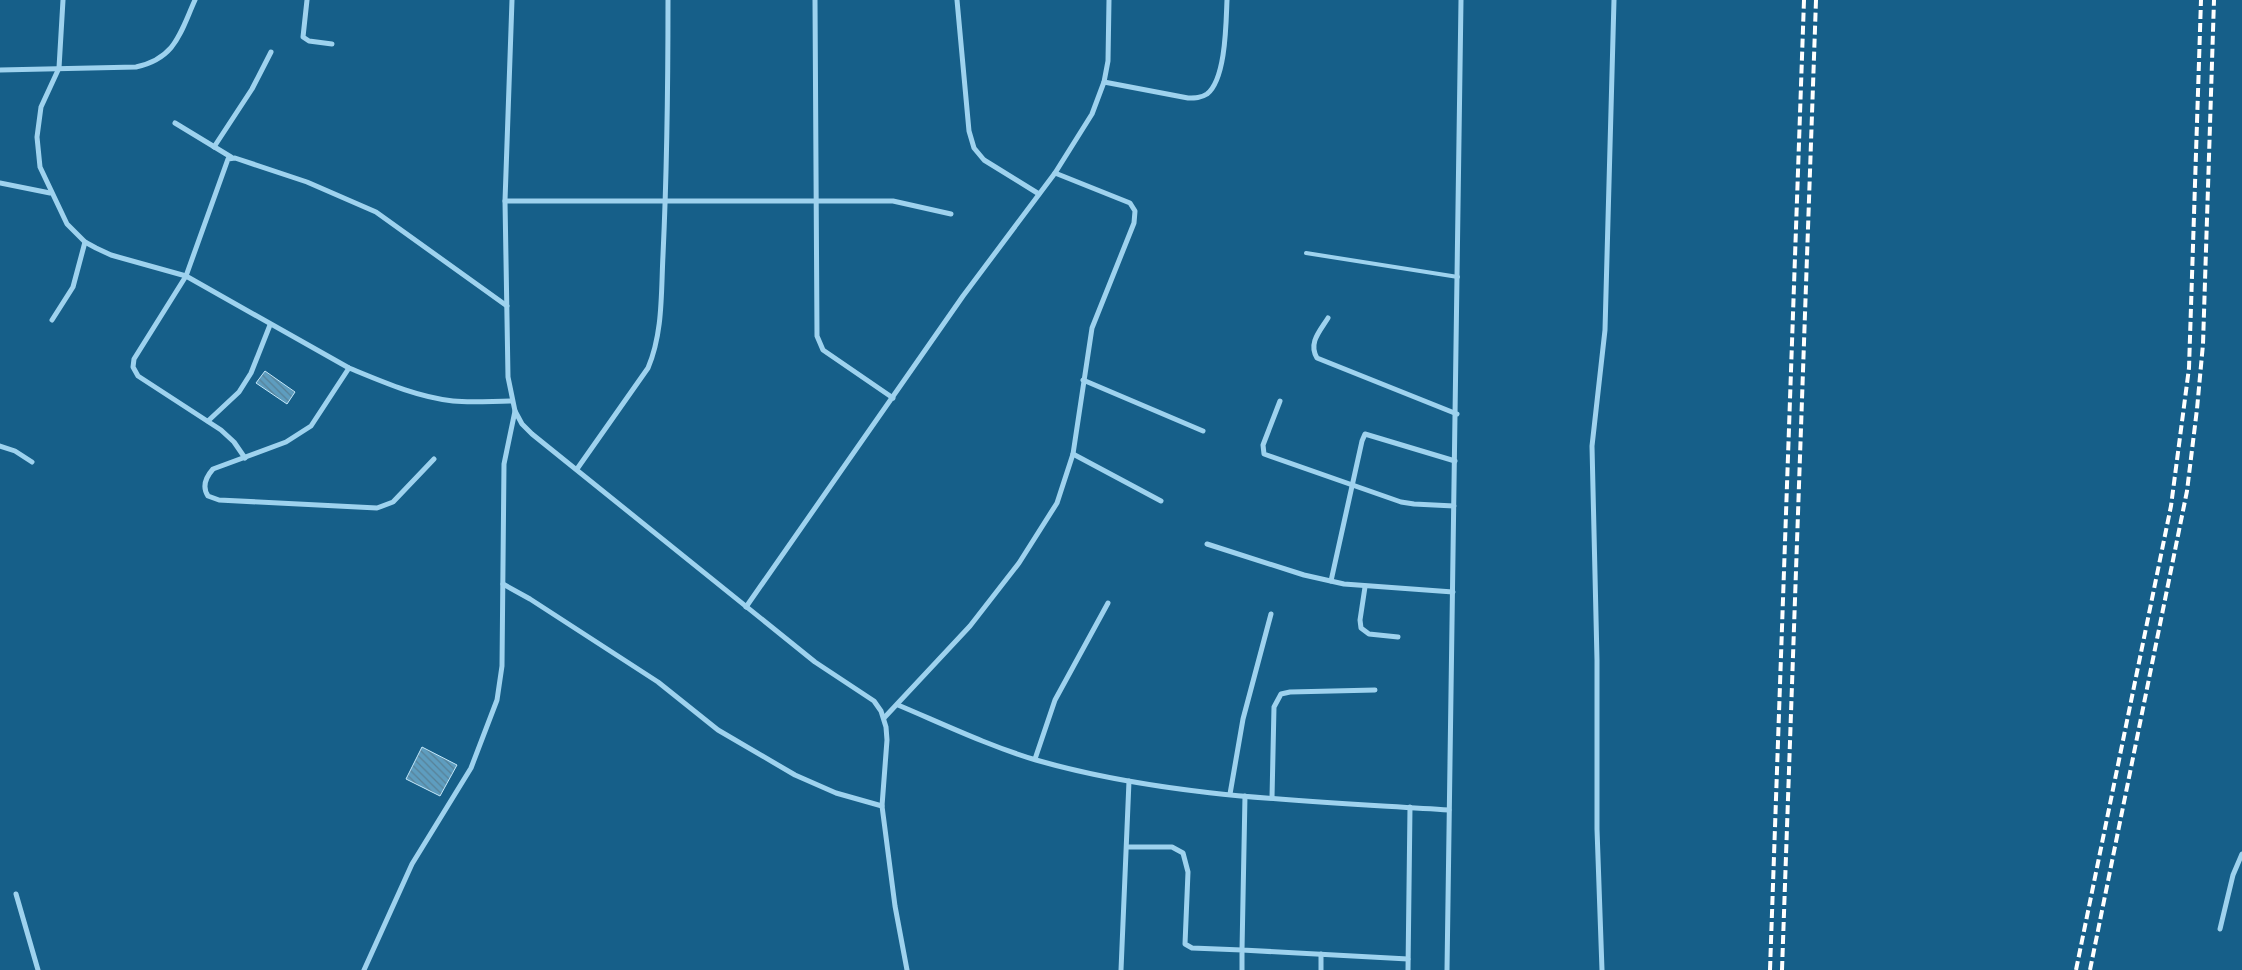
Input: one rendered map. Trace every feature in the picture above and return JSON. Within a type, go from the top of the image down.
[{"type":"street","points":[[63,0],[59,68],[41,107],[37,137],[40,167],[50,192],[67,224],[85,242],[111,255],[186,276],[349,368],[410,391],[454,401],[512,401]]},
{"type":"street","points":[[0,70],[136,67],[162,58],[176,43],[195,0]]},
{"type":"street","points":[[307,0],[302,37],[309,41],[332,44]]},
{"type":"street","points":[[512,0],[505,201],[508,376],[515,411],[532,434],[815,662],[874,702],[884,718],[887,740],[882,806],[894,906],[906,970]]},
{"type":"street","points":[[577,469],[637,384],[654,353],[659,328],[666,201],[668,0]]},
{"type":"street","points":[[815,0],[817,336],[823,350],[892,398]]},
{"type":"street","points":[[957,0],[968,132],[974,148],[984,160],[1039,194]]},
{"type":"street","points":[[746,607],[963,296],[1054,173],[1092,114],[1104,82],[1108,61],[1109,0]]},
{"type":"street","points":[[1104,82],[1188,98],[1201,97],[1208,93],[1216,84],[1220,71],[1228,0]]},
{"type":"street","points":[[1447,970],[1457,414],[1461,0]]},
{"type":"street","points":[[1602,970],[1597,829],[1597,660],[1592,446],[1605,330],[1614,0]]},
{"type":"street","points":[[214,147],[252,89],[271,52]]},
{"type":"street","points":[[175,123],[231,157],[307,182],[376,212],[507,306]]},
{"type":"street","points":[[231,157],[225,164],[186,276],[134,359],[133,367],[138,376],[229,436],[244,458]]},
{"type":"street","points":[[884,718],[970,626],[1019,563],[1058,503],[1073,454],[1092,328],[1134,223],[1135,211],[1130,203],[1054,173]]},
{"type":"street","points":[[0,183],[50,192]]},
{"type":"street","points":[[505,201],[893,201],[952,214]]},
{"type":"street","points":[[52,320],[72,287],[85,242]]},
{"type":"street","points":[[1328,318],[1314,341],[1313,347],[1317,358],[1457,414]]},
{"type":"street","points":[[208,421],[239,392],[251,373],[270,325]]},
{"type":"street","points":[[349,368],[311,426],[286,442],[220,466],[210,473],[205,488],[208,496],[219,500],[377,508],[393,502],[434,458]]},
{"type":"street","points":[[1083,380],[1203,431]]},
{"type":"street","points":[[1280,401],[1263,445],[1264,454],[1387,498],[1414,504],[1454,506]]},
{"type":"street","points":[[364,970],[412,864],[471,768],[497,700],[502,666],[504,464],[515,411]]},
{"type":"street","points":[[1331,581],[1365,434],[1455,461]]},
{"type":"street","points":[[0,446],[15,451],[32,462]]},
{"type":"street","points":[[1073,454],[1161,501]]},
{"type":"street","points":[[1207,544],[1304,576],[1365,587],[1453,592]]},
{"type":"street","points":[[503,584],[530,599],[658,682],[718,730],[795,775],[836,793],[882,806]]},
{"type":"street","points":[[1365,587],[1360,620],[1361,628],[1369,634],[1398,637]]},
{"type":"street","points":[[1036,760],[1055,700],[1108,603]]},
{"type":"street","points":[[1230,794],[1243,719],[1272,614]]},
{"type":"street","points":[[1272,798],[1274,707],[1281,694],[1290,692],[1375,690]]},
{"type":"street","points":[[898,705],[1036,760],[1129,781],[1245,796],[1449,810]]},
{"type":"street","points":[[1121,970],[1129,781]]},
{"type":"street","points":[[1242,970],[1245,796]]},
{"type":"street","points":[[1408,970],[1410,807]]},
{"type":"street","points":[[1126,847],[1179,848],[1183,852],[1188,872],[1185,944],[1192,948],[1408,959]]},
{"type":"street","points":[[2220,929],[2233,875],[2242,854]]},
{"type":"street","points":[[16,894],[38,970]]},
{"type":"street","points":[[1321,954],[1321,970]]},
{"type":"lane","points":[[1306,253],[1458,277]]},
{"type":"building","points":[[265,371],[295,392],[287,404],[256,383]]},
{"type":"building","points":[[422,747],[457,765],[440,796],[406,779]]},
{"type":"railway","points":[[1770,970],[1804,0]]},
{"type":"railway","points":[[1782,970],[1816,0]]},
{"type":"railway","points":[[2076,970],[2171,506],[2189,368],[2201,0]]},
{"type":"railway","points":[[2090,970],[2187,491],[2203,344],[2214,0]]}]
